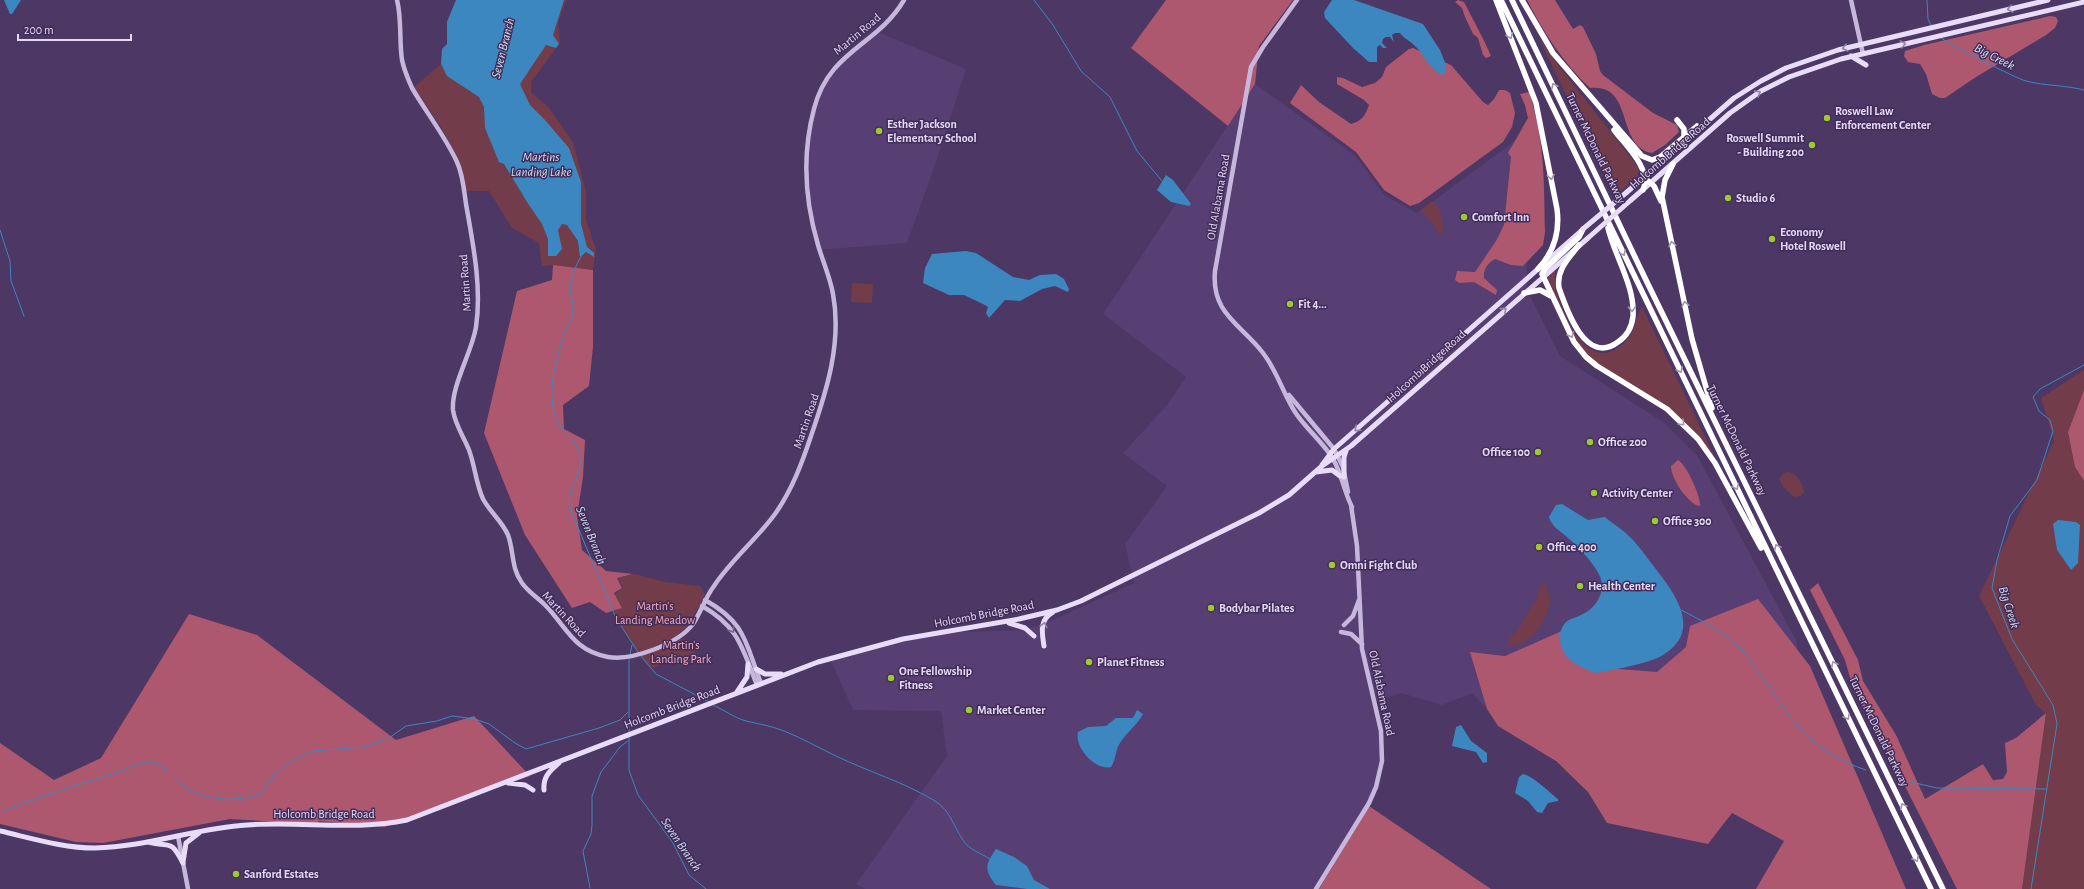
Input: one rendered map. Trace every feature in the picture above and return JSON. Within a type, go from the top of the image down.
[{"type":"highway","points":[[1496,0],[1536,103],[1557,209],[1558,226],[1554,243],[1548,256],[1538,269]]},
{"type":"highway","name":"Turner McDonald Parkway","points":[[1501,0],[1931,889]]},
{"type":"highway","name":"Turner McDonald Parkway","points":[[1512,0],[1943,889]]},
{"type":"highway","points":[[1522,0],[1545,43],[1640,164],[1643,179],[1643,190]]},
{"type":"highway","points":[[1584,92],[1645,158],[1652,160],[1660,157],[1697,126]]},
{"type":"highway","points":[[1677,120],[1684,129],[1684,136]]},
{"type":"highway","points":[[1673,164],[1665,180],[1662,191],[1665,210],[1698,361],[1717,424]]},
{"type":"highway","points":[[1643,179],[1652,183],[1665,210]]},
{"type":"highway","points":[[1579,245],[1560,271],[1559,288],[1584,339],[1595,346],[1610,346],[1620,341],[1628,332],[1632,320],[1633,309],[1630,294],[1613,246],[1606,218]]},
{"type":"highway","points":[[1583,229],[1578,237],[1544,270],[1542,277],[1574,342],[1591,362],[1667,409],[1686,426],[1703,446],[1720,472],[1793,606]]},
{"type":"highway","points":[[1524,293],[1540,290],[1547,292],[1554,300]]},
{"type":"main road","name":"Holcomb Bridge Road","points":[[1322,466],[1334,449],[1583,229],[1643,179],[1709,119],[1736,97],[1773,74],[1811,58],[1861,44],[1960,22],[2048,0]]},
{"type":"main road","name":"Holcomb Bridge Road","points":[[0,831],[78,847],[111,847],[227,827],[264,824],[362,826],[391,823],[423,815],[736,692],[831,658],[883,644],[1004,622],[1056,610],[1106,590],[1248,520],[1283,499],[1322,466],[1346,450],[1730,113],[1764,90],[1801,72],[1851,56],[2084,2]]},
{"type":"main road","points":[[1851,56],[1866,65]]},
{"type":"main road","points":[[1697,126],[1709,119]]},
{"type":"main road","points":[[1314,473],[1332,470],[1342,476],[1346,450]]},
{"type":"main road","points":[[1044,646],[1041,628],[1047,615],[1056,610]]},
{"type":"main road","points":[[1004,622],[1021,626],[1034,636]]},
{"type":"main road","points":[[736,692],[747,677],[748,664]]},
{"type":"main road","points":[[756,669],[765,674],[786,674]]},
{"type":"main road","points":[[544,790],[543,784],[548,772],[564,760]]},
{"type":"main road","points":[[505,782],[524,785],[534,790]]},
{"type":"main road","points":[[183,863],[186,843],[202,831]]},
{"type":"main road","points":[[147,841],[173,846],[183,863]]},
{"type":"street","name":"Martin Road","points":[[397,0],[400,14],[402,60],[406,74],[412,88],[459,165],[470,230],[477,285],[478,314],[472,345],[454,395],[454,418],[470,452],[483,498],[508,536],[513,563],[519,580],[529,592],[548,609],[572,639],[584,648],[607,657],[633,656],[677,639],[690,628],[718,580],[769,523],[789,492],[805,453],[830,375],[835,326],[835,308],[830,282],[814,231],[806,167],[807,144],[816,101],[823,85],[836,65],[888,22],[904,0]]},
{"type":"street","name":"Old Alabama Road","points":[[1297,0],[1263,47],[1252,67],[1215,279],[1216,294],[1224,312],[1262,352],[1284,388],[1296,413],[1330,454],[1336,458]]},
{"type":"street","points":[[1851,0],[1863,54]]},
{"type":"street","name":"Old Alabama Road","points":[[1284,388],[1334,449],[1352,507],[1356,532],[1363,662],[1381,731],[1382,755],[1379,775],[1366,808],[1316,889]]},
{"type":"street","points":[[1344,625],[1353,616],[1360,596]]},
{"type":"street","points":[[705,600],[724,611],[737,624],[756,669],[759,684]]},
{"type":"street","points":[[702,606],[722,618],[730,627],[759,684]]},
{"type":"street","points":[[1341,632],[1351,634],[1362,644]]},
{"type":"street","points":[[178,836],[188,889]]},
{"type":"shaded area","points":[[1166,0],[1293,0],[1259,46],[1255,84],[1228,126],[1131,48]]},
{"type":"shaded area","points":[[1458,0],[1464,2],[1491,56],[1486,58],[1483,55],[1478,38],[1473,34],[1462,8],[1455,2]]},
{"type":"shaded area","points":[[1527,0],[1555,0],[1573,29],[1580,25],[1583,27],[1596,54],[1600,71],[1603,75],[1653,113],[1677,125],[1679,132],[1665,145],[1652,153],[1641,148],[1633,139],[1620,105],[1613,95],[1604,89],[1590,88],[1580,78],[1555,47]]},
{"type":"shaded area","points":[[2050,16],[2056,17],[2058,21],[2055,28],[1945,98],[1940,98],[1932,94],[1926,74],[1920,64],[1908,62],[1904,56],[1905,51],[1924,45]]},
{"type":"shaded area","name":"Esther Jackson Elementary School","points":[[878,32],[966,69],[935,165],[907,243],[817,250],[808,191],[806,157],[816,105],[826,81],[849,55]]},
{"type":"shaded area","points":[[1413,48],[1451,65],[1483,102],[1488,105],[1494,99],[1499,90],[1505,90],[1510,93],[1515,113],[1512,127],[1503,142],[1419,203],[1410,206],[1384,190],[1356,152],[1290,103],[1301,85],[1319,102],[1351,124],[1355,123],[1363,118],[1369,105],[1364,100],[1337,84],[1337,77],[1343,78],[1362,87],[1375,83],[1382,77],[1386,67],[1409,49]]},
{"type":"shaded area","points":[[1255,84],[1356,156],[1384,195],[1417,213],[1524,134],[1527,290],[1560,356],[1663,422],[1698,457],[1796,640],[1803,678],[1486,705],[1487,709],[1472,693],[1442,705],[1401,693],[1373,702],[1378,720],[1383,758],[1380,785],[1369,808],[1319,889],[865,889],[856,884],[947,756],[941,711],[853,710],[830,659],[858,648],[935,633],[1024,630],[1053,620],[1134,583],[1125,544],[1167,486],[1123,453],[1167,405],[1186,377],[1103,314]]},
{"type":"shaded area","points":[[1529,92],[1538,127],[1543,161],[1545,232],[1543,245],[1523,266],[1511,265],[1495,259],[1488,264],[1484,272],[1484,278],[1497,290],[1496,295],[1474,282],[1459,283],[1455,280],[1457,271],[1475,272],[1496,241],[1504,225],[1511,157],[1508,153],[1528,118],[1525,105],[1520,94]]},
{"type":"shaded area","points":[[553,265],[593,270],[593,347],[589,386],[563,405],[564,429],[585,440],[583,477],[577,516],[582,550],[606,571],[633,574],[617,578],[622,588],[614,593],[622,608],[606,613],[590,602],[572,608],[525,535],[484,433],[517,291],[552,280]]},
{"type":"shaded area","points":[[2084,390],[2084,481],[2075,467],[2068,432]]},
{"type":"shaded area","points":[[1678,460],[1682,463],[1693,482],[1700,506],[1696,505],[1686,496],[1674,477],[1671,466]]},
{"type":"shaded area","points":[[1818,583],[1858,660],[1863,681],[1896,735],[1925,799],[1983,764],[1993,780],[2003,779],[2007,772],[2005,743],[2016,738],[2046,713],[2022,889],[1957,889],[1875,727],[1854,692],[1845,660],[1810,590]]},
{"type":"shaded area","points":[[1758,599],[1810,666],[1906,889],[1756,889],[1784,841],[1732,813],[1708,844],[1607,823],[1588,792],[1556,761],[1498,726],[1487,709],[1470,652],[1505,656],[1564,630],[1593,667],[1657,672],[1686,647],[1690,626]]},
{"type":"shaded area","points":[[189,614],[257,635],[396,740],[474,716],[530,776],[385,827],[319,821],[317,824],[230,819],[103,843],[76,842],[0,824],[0,743],[54,780],[101,758]]},
{"type":"shaded area","points":[[1369,806],[1491,889],[1319,889]]},
{"type":"green space","name":"Martins Landing Lake","points":[[456,0],[566,0],[558,23],[560,43],[531,82],[531,92],[549,108],[573,142],[586,192],[586,220],[596,249],[593,270],[553,265],[542,266],[539,243],[512,228],[489,191],[465,191],[463,177],[454,150],[439,124],[414,87],[441,64],[442,49],[447,44],[447,22]]},
{"type":"green space","points":[[1538,36],[1555,61],[1639,168],[1638,176],[1615,196],[1582,128],[1582,121],[1571,105]]},
{"type":"green space","points":[[1432,201],[1438,207],[1442,218],[1443,229],[1441,237],[1421,210]]},
{"type":"green space","points":[[1555,270],[1556,291],[1565,315],[1579,339],[1589,348],[1599,352],[1610,352],[1623,344],[1631,335],[1642,307],[1714,455],[1713,456],[1678,416],[1595,363],[1578,344],[1547,279]]},
{"type":"green space","points":[[852,283],[873,284],[872,303],[851,302]]},
{"type":"green space","points":[[2084,370],[2084,390],[2068,432],[2075,467],[2084,481],[2084,889],[2022,889],[2046,713],[2036,705],[1979,596],[2054,441],[2041,398]],"holes":[[[2058,520],[2080,525],[2078,540]]]},
{"type":"green space","points":[[1786,472],[1793,473],[1798,478],[1804,492],[1801,496],[1794,497],[1783,487],[1779,478]]},
{"type":"green space","name":"Martin's Landing Meadow","points":[[635,574],[665,582],[700,586],[705,594],[692,618],[680,633],[664,643],[639,653],[623,629],[614,611],[622,608],[615,594],[623,588],[618,578]]},
{"type":"green space","points":[[1544,582],[1551,601],[1541,625],[1530,638],[1515,645],[1506,646],[1512,634],[1514,635],[1539,595],[1537,593]]},
{"type":"green space","name":"Martin's Landing Park","points":[[680,639],[688,640],[696,649],[694,651],[699,658],[690,664],[682,665],[665,662],[654,668],[645,663],[639,654]]},
{"type":"water","points":[[4,0],[21,0],[12,14],[10,14]]},
{"type":"water","name":"Martins Landing Lake","points":[[456,0],[564,0],[553,35],[559,44],[556,48],[546,45],[520,84],[530,105],[569,148],[581,182],[581,224],[587,247],[594,253],[594,257],[586,252],[580,257],[578,241],[567,225],[562,224],[558,230],[562,249],[556,256],[548,256],[548,239],[542,224],[504,164],[499,162],[485,128],[484,107],[479,97],[447,76],[441,64],[442,49],[447,44],[447,22]]},
{"type":"water","points":[[1332,0],[1354,0],[1423,24],[1440,50],[1446,65],[1446,72],[1442,75],[1434,70],[1416,47],[1400,33],[1395,33],[1392,35],[1394,42],[1390,37],[1383,39],[1382,43],[1387,48],[1383,48],[1380,45],[1377,47],[1377,62],[1369,62],[1353,48],[1325,18],[1324,12]]},
{"type":"water","points":[[1166,175],[1173,180],[1191,204],[1189,206],[1171,202],[1157,190]]},
{"type":"water","points":[[966,251],[976,253],[1013,277],[1029,280],[1040,275],[1056,274],[1064,279],[1069,289],[1068,292],[1055,286],[1042,289],[1020,301],[1005,300],[989,318],[986,313],[988,307],[985,305],[964,295],[949,295],[923,283],[925,268],[932,254]]},
{"type":"water","points":[[1562,504],[1588,520],[1605,517],[1620,528],[1638,546],[1668,586],[1681,610],[1683,622],[1682,633],[1675,645],[1663,655],[1640,664],[1595,673],[1575,664],[1566,656],[1560,639],[1563,626],[1566,622],[1587,612],[1594,606],[1601,594],[1602,585],[1598,573],[1589,559],[1556,528],[1550,520],[1549,517],[1556,505]]},
{"type":"water","points":[[2058,520],[2076,522],[2080,525],[2078,563],[2071,570],[2057,550],[2053,524]]},
{"type":"water","points":[[1137,710],[1143,714],[1140,720],[1120,743],[1111,767],[1105,767],[1092,762],[1082,751],[1079,744],[1078,732],[1088,727],[1106,726],[1116,718],[1133,718]]},
{"type":"water","points":[[1461,725],[1471,741],[1487,753],[1487,762],[1483,763],[1476,752],[1452,746],[1456,727]]},
{"type":"water","points":[[1523,774],[1527,775],[1541,785],[1558,799],[1558,801],[1548,803],[1542,813],[1537,812],[1528,801],[1515,793],[1519,777]]},
{"type":"water","points":[[996,849],[1014,857],[1027,866],[1034,880],[1050,889],[1027,889],[996,885],[989,875],[987,867]]},
{"type":"waterway","points":[[1034,0],[1053,25],[1081,71],[1110,97],[1137,151],[1162,181]]},
{"type":"waterway","name":"Big Creek","points":[[1927,0],[1928,19],[1931,25]]},
{"type":"waterway","name":"Big Creek","points":[[1940,37],[1967,53],[2020,79],[2033,83],[2084,90]]},
{"type":"waterway","points":[[0,230],[10,261],[11,281],[24,316]]},
{"type":"waterway","name":"Seven Branch","points":[[582,255],[574,271],[570,285],[573,313],[558,355],[552,386],[553,406],[558,422],[574,442],[579,454],[580,462],[578,475],[571,490],[570,496],[571,511],[616,618],[638,652]]},
{"type":"waterway","name":"Big Creek","points":[[2031,889],[2057,724],[2053,705],[2012,639],[1992,588],[1997,560],[2010,516],[2037,480],[2053,431],[2050,420],[2039,411],[2033,397],[2040,389],[2084,365]]},
{"type":"waterway","points":[[1681,610],[1706,623],[1737,645],[1751,661],[1794,721],[1817,745],[1847,763],[1866,770]]},
{"type":"waterway","name":"Seven Branch","points":[[630,654],[632,645]]},
{"type":"waterway","points":[[640,655],[656,674],[709,702]]},
{"type":"waterway","name":"Seven Branch","points":[[629,659],[629,733]]},
{"type":"waterway","points":[[713,705],[742,720],[775,728],[791,734],[848,762],[923,794],[945,809],[968,846],[990,859]]},
{"type":"waterway","points":[[3,811],[146,762],[159,765],[184,786],[201,795],[222,799],[243,798],[262,793],[272,777],[282,766],[313,751],[364,747],[389,738],[406,726],[437,721],[452,716],[475,719],[489,724],[526,749],[599,728],[620,720],[628,712]]},
{"type":"waterway","name":"Seven Branch","points":[[629,736],[629,770],[638,795],[673,843],[689,875],[706,889]]},
{"type":"waterway","points":[[590,888],[583,851],[591,834],[592,796],[601,772],[620,747],[628,741]]},
{"type":"waterway","points":[[1902,780],[1937,788],[2047,789]]},
{"type":"place","name":"Roswell Law Enforcement Center","points":[[1827,118]]},
{"type":"place","name":"Esther Jackson Elementary School","points":[[879,131]]},
{"type":"place","name":"Roswell Summit - Building 200","points":[[1812,145]]},
{"type":"place","name":"Studio 6","points":[[1728,198]]},
{"type":"place","name":"Comfort Inn","points":[[1464,217]]},
{"type":"place","name":"Economy Hotel Roswell","points":[[1772,239]]},
{"type":"place","name":"Fit 4...","points":[[1290,304]]},
{"type":"place","name":"Office 200","points":[[1590,442]]},
{"type":"place","name":"Office 100","points":[[1538,452]]},
{"type":"place","name":"Activity Center","points":[[1594,493]]},
{"type":"place","name":"Office 300","points":[[1655,521]]},
{"type":"place","name":"Office 400","points":[[1539,547]]},
{"type":"place","name":"Omni Fight Club","points":[[1332,565]]},
{"type":"place","name":"Health Center","points":[[1580,586]]},
{"type":"place","name":"Bodybar Pilates","points":[[1211,608]]},
{"type":"place","name":"Planet Fitness","points":[[1089,662]]},
{"type":"place","name":"One Fellowship Fitness","points":[[891,678]]},
{"type":"place","name":"Market Center","points":[[969,710]]},
{"type":"place","name":"Sanford Estates","points":[[236,874]]}]
